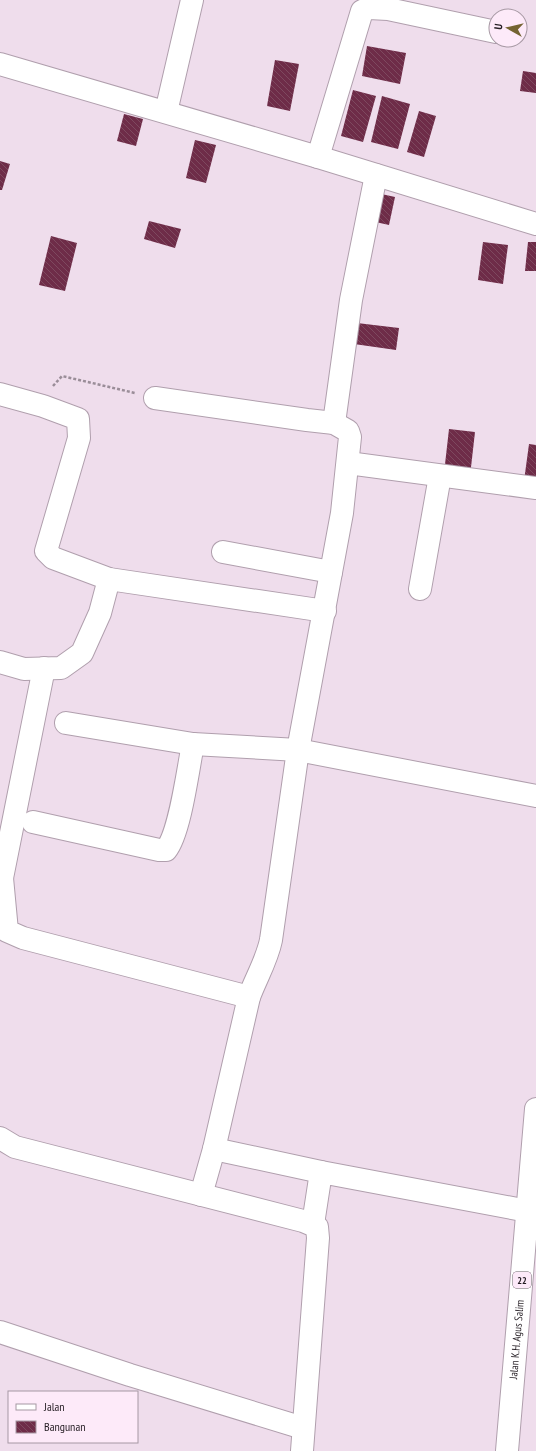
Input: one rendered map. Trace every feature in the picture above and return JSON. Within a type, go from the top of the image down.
[{"type":"main road","points":[[166,112],[192,0]]},
{"type":"main road","points":[[318,157],[362,11],[369,8],[388,10],[488,30]]},
{"type":"main road","points":[[0,64],[318,157],[536,224]]},
{"type":"main road","points":[[334,423],[350,300],[376,175]]},
{"type":"main road","points":[[0,394],[43,406],[78,419],[80,438],[46,551],[53,558],[109,579],[325,610]]},
{"type":"main road","points":[[155,398],[334,423],[348,431],[350,437],[348,463],[325,610],[298,750],[268,956],[256,977],[250,997],[202,1194]]},
{"type":"main road","points":[[348,463],[536,488]]},
{"type":"main road","points":[[420,589],[440,476]]},
{"type":"main road","points":[[223,552],[331,572]]},
{"type":"main road","points":[[0,662],[24,669],[61,668],[82,653],[100,613],[109,579]]},
{"type":"main road","points":[[44,668],[1,878],[7,931],[23,938],[250,997]]},
{"type":"main road","points":[[66,723],[194,744],[298,750],[536,796]]},
{"type":"main road","points":[[33,822],[159,850],[166,850],[170,845],[176,827],[194,744]]},
{"type":"main road","name":"Jalan K.H. Agus Salim","points":[[507,1451],[536,1109]]},
{"type":"main road","points":[[0,1138],[15,1147],[202,1194],[313,1224],[319,1231],[302,1451]]},
{"type":"main road","points":[[214,1149],[321,1172],[528,1211]]},
{"type":"main road","points":[[313,1224],[321,1172]]},
{"type":"main road","points":[[0,1332],[130,1375],[304,1428]]},
{"type":"path","points":[[43,406],[50,390],[62,376],[155,398]]},
{"type":"building","points":[[367,46],[406,53],[400,84],[362,76]]},
{"type":"building","points":[[275,60],[299,64],[290,111],[267,106]]},
{"type":"building","points":[[523,71],[536,73],[536,93],[520,91]]},
{"type":"building","points":[[353,90],[376,96],[363,142],[341,136]]},
{"type":"building","points":[[382,96],[410,104],[398,149],[371,142]]},
{"type":"building","points":[[419,111],[436,116],[424,157],[407,152]]},
{"type":"building","points":[[124,114],[143,119],[136,146],[117,141]]},
{"type":"building","points":[[195,140],[216,145],[206,183],[186,178]]},
{"type":"building","points":[[0,161],[10,164],[2,190],[0,190]]},
{"type":"building","points":[[377,193],[395,197],[389,225],[371,221]]},
{"type":"building","points":[[149,221],[181,229],[175,248],[144,239]]},
{"type":"building","points":[[51,236],[77,243],[65,291],[39,285]]},
{"type":"building","points":[[483,242],[508,245],[503,284],[478,280]]},
{"type":"building","points":[[528,242],[536,242],[536,271],[525,271]]},
{"type":"building","points":[[357,323],[399,328],[396,350],[354,344]]},
{"type":"building","points":[[449,429],[475,432],[470,476],[444,473]]},
{"type":"building","points":[[529,444],[536,445],[536,482],[524,481]]}]
